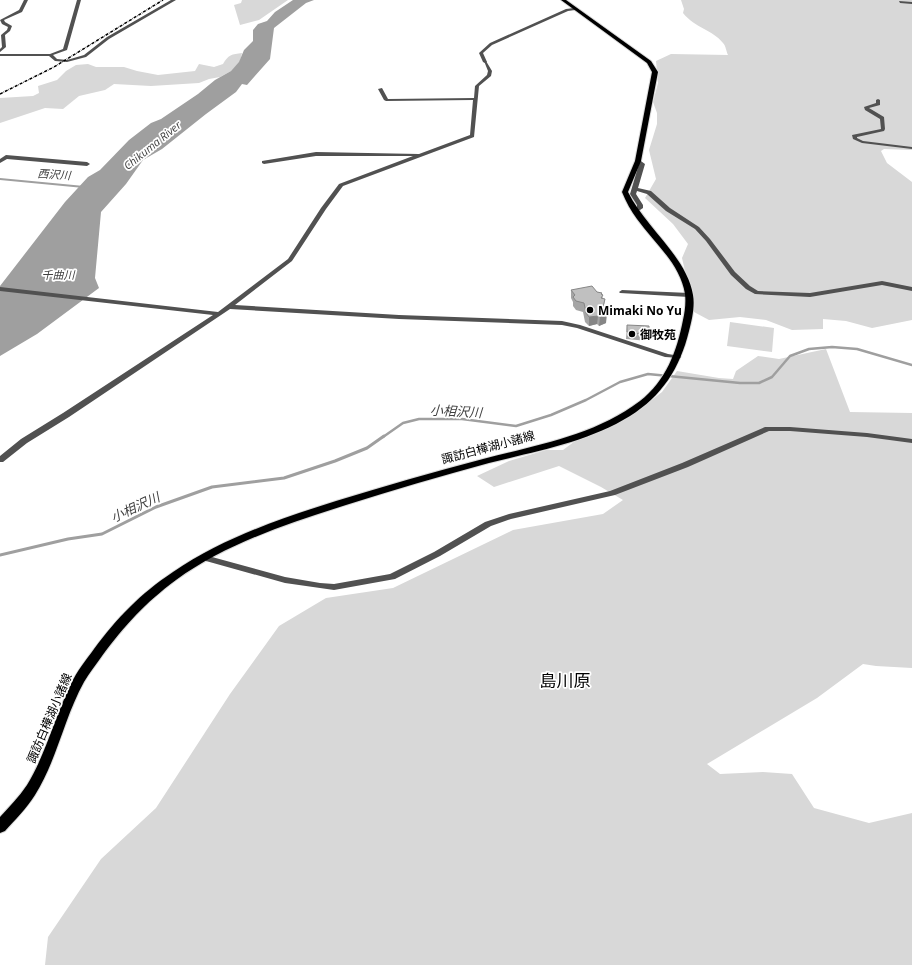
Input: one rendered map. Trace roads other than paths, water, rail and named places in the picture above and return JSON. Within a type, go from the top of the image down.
[{"type":"main road","name":"諏訪白樺湖小諸線","points":[[0,827],[30,791],[44,765],[74,689],[83,673],[117,627],[154,592],[174,576],[206,556],[265,528],[302,515],[420,478],[569,439],[599,427],[633,410],[645,402],[670,372],[678,357],[689,312],[689,295],[682,272],[635,211],[625,192],[638,162],[655,72],[653,66],[649,62],[563,0]]},
{"type":"street","points":[[0,51],[4,47],[3,35],[9,30],[10,26],[3,23],[2,20],[21,11],[26,0]]},
{"type":"street","points":[[0,55],[50,55],[65,50],[79,0]]},
{"type":"street","points":[[50,55],[56,60],[67,61],[85,56],[108,38],[174,0]]},
{"type":"street","points":[[900,2],[912,3]]},
{"type":"street","points":[[0,460],[24,441],[219,314],[290,260],[341,185],[472,136],[477,86],[490,75],[490,71],[481,53],[492,44],[567,10],[574,9]]},
{"type":"street","points":[[380,90],[386,100],[476,100]]},
{"type":"street","points":[[878,100],[878,104],[866,107],[866,109],[882,118],[883,129],[854,136],[855,139],[862,142],[912,148]]},
{"type":"street","points":[[264,162],[316,154],[420,155]]},
{"type":"street","points":[[0,161],[6,157],[87,164]]},
{"type":"street","points":[[635,211],[640,208],[633,194],[636,189],[642,164],[638,162]]},
{"type":"street","points":[[636,189],[652,193],[663,206],[700,231],[728,268],[751,290],[757,293],[810,295],[882,283],[912,289]]},
{"type":"street","points":[[0,289],[219,314]]},
{"type":"street","points":[[622,292],[689,295]]},
{"type":"street","points":[[228,307],[399,317],[562,324],[578,326],[667,356],[678,357]]},
{"type":"street","points":[[206,556],[210,559],[285,580],[334,587],[392,577],[437,554],[488,524],[509,517],[612,493],[685,465],[768,429],[867,434],[912,441]]},
{"type":"water","name":"千曲川","points":[[293,0],[314,0],[306,3],[274,28],[270,59],[247,85],[242,84],[236,92],[162,149],[143,160],[126,184],[101,212],[95,278],[99,288],[37,334],[0,356],[0,286],[65,202],[88,177],[100,170],[129,140],[151,123],[161,119],[198,94],[215,80],[231,71],[239,62],[244,50],[253,41],[253,30],[258,24],[267,21],[275,12]]},
{"type":"waterway","name":"西沢川","points":[[0,179],[84,187]]},
{"type":"waterway","name":"小相沢川","points":[[383,437],[403,423],[419,419],[462,419],[516,426],[551,415],[586,400],[620,382],[648,374],[740,383],[759,383],[772,377],[790,356],[809,349],[832,347],[857,349],[912,365]]},
{"type":"waterway","name":"小相沢川","points":[[0,555],[68,539],[102,534],[156,507],[212,487],[284,478],[335,461],[367,448],[384,436]]},
{"type":"railway","points":[[0,94],[54,67],[163,0]]},
{"type":"place","name":"Mimaki No Yu","points":[[590,310]]},
{"type":"place","name":"御牧苑","points":[[632,334]]},
{"type":"district","name":"島川原","points":[[565,680]]},
{"type":"water label","name":"Chikuma River","points":[[152,145]]}]
